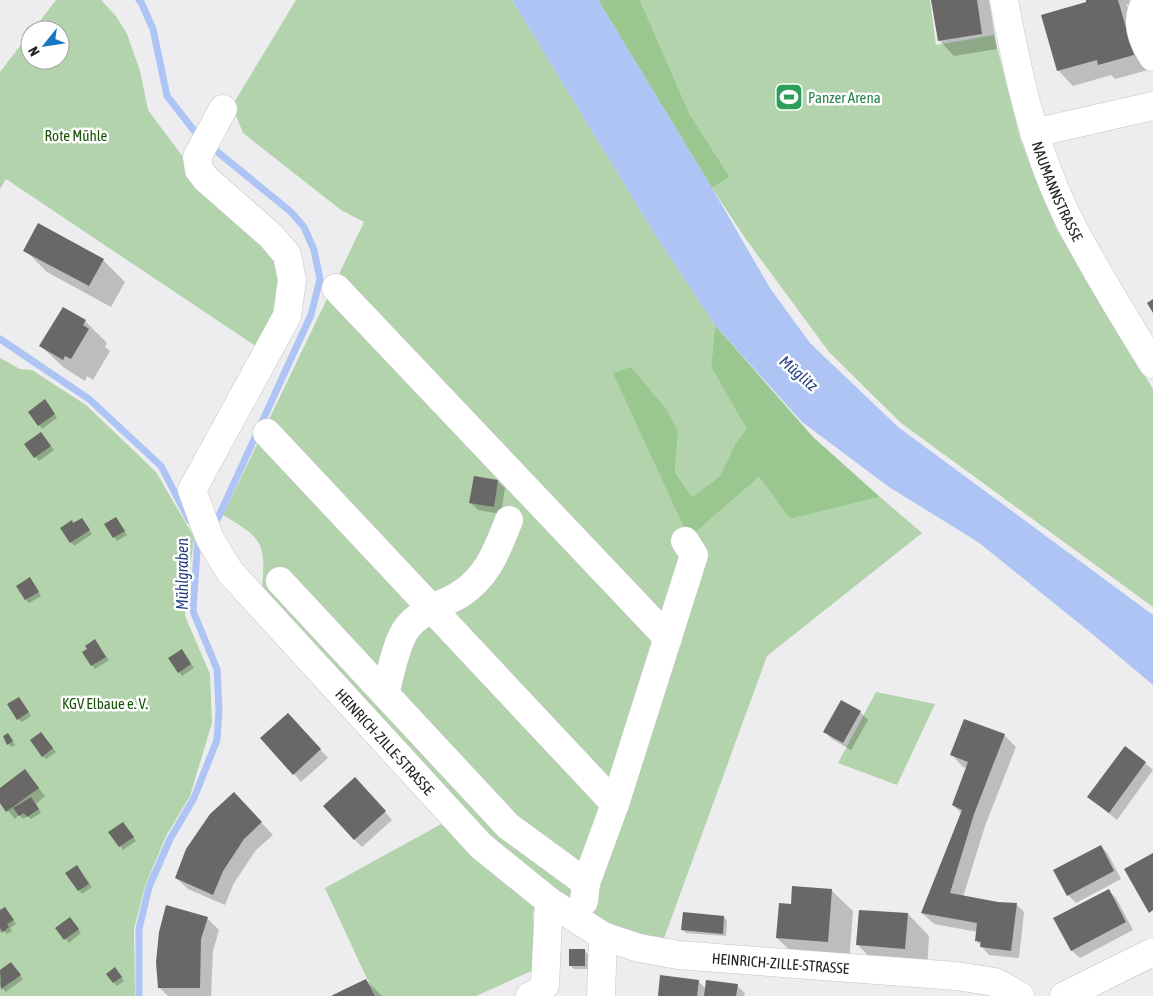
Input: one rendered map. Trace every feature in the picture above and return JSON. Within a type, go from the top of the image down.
[{"type":"street","name":"NAUMANNSTRASSE","points":[[1004,0],[1022,89],[1034,133],[1053,185],[1071,225],[1153,364]]},
{"type":"street","points":[[1153,2],[1143,7],[1139,17],[1144,44],[1153,57]]},
{"type":"street","points":[[1034,133],[1153,106]]},
{"type":"street","name":"HEINRICH-ZILLE-STRASSE","points":[[223,109],[197,157],[199,170],[271,236],[287,255],[292,280],[288,316],[192,490],[206,527],[230,572],[481,846],[550,900],[592,929],[638,948],[678,955],[956,976],[994,982],[1020,996]]},
{"type":"street","points":[[336,288],[668,638]]},
{"type":"street","points":[[266,433],[615,804]]},
{"type":"street","points":[[385,694],[395,656],[405,630],[418,616],[458,595],[475,583],[487,569],[509,520]]},
{"type":"street","points":[[601,996],[586,883],[615,804],[694,555],[685,541]]},
{"type":"street","points":[[280,581],[508,826],[586,883]]},
{"type":"street","points":[[530,996],[537,993],[545,985],[550,900]]},
{"type":"street","points":[[1064,996],[1153,952]]},
{"type":"green space","name":"Rote Mühle","points":[[56,0],[101,0],[116,16],[127,34],[140,71],[148,110],[186,161],[272,249],[283,292],[257,347],[6,179],[0,189],[0,72],[20,46],[20,70],[70,70],[70,20],[41,20]]},
{"type":"green space","points":[[296,0],[512,0],[654,233],[715,325],[711,367],[748,429],[735,444],[720,476],[692,497],[675,472],[678,432],[631,367],[689,538],[759,477],[790,519],[880,497],[922,533],[767,656],[663,941],[631,934],[590,915],[550,889],[533,912],[536,969],[476,996],[375,996],[325,888],[465,811],[262,593],[263,558],[257,540],[247,530],[223,515],[364,222],[341,210],[243,133],[232,106]]},
{"type":"green space","points":[[598,0],[640,0],[690,115],[730,177],[712,188]]},
{"type":"green space","points":[[640,0],[930,0],[936,45],[994,35],[1020,138],[1057,230],[1153,389],[1153,607],[901,423],[829,352],[745,238],[712,188],[730,177],[690,115]]},
{"type":"green space","points":[[715,325],[813,437],[880,497],[790,519],[759,477],[689,538],[613,373],[631,367],[666,409],[678,432],[675,472],[692,497],[720,476],[735,444],[747,429],[711,367]]},
{"type":"green space","name":"KGV Elbaue e. V.","points":[[0,358],[20,369],[32,370],[86,405],[156,472],[194,537],[185,616],[210,674],[212,723],[190,796],[166,836],[145,886],[134,929],[135,996],[0,996]]},
{"type":"green space","points":[[876,692],[935,704],[897,785],[838,763]]},
{"type":"water","name":"Müglitz","points":[[512,0],[598,0],[770,288],[810,343],[898,427],[1153,615],[1153,685],[978,542],[889,487],[802,422],[715,325],[654,233]]},
{"type":"building","points":[[931,0],[977,0],[982,34],[938,41]]},
{"type":"building","points":[[1086,0],[1118,0],[1134,55],[1098,65],[1097,60],[1057,71],[1041,15],[1086,2]]},
{"type":"building","points":[[38,223],[104,259],[89,286],[23,251]]},
{"type":"building","points":[[1153,299],[1153,313],[1147,303]]},
{"type":"building","points":[[63,307],[86,320],[83,325],[89,329],[71,359],[65,356],[63,360],[39,346]]},
{"type":"building","points":[[45,399],[55,414],[38,426],[28,412]]},
{"type":"building","points":[[41,432],[51,446],[34,458],[24,444]]},
{"type":"building","points":[[474,476],[498,480],[494,507],[469,503]]},
{"type":"building","points":[[116,517],[125,531],[113,538],[104,524]]},
{"type":"building","points":[[82,518],[90,530],[70,543],[60,528],[72,520],[73,523]]},
{"type":"building","points":[[30,577],[39,592],[25,600],[16,586]]},
{"type":"building","points":[[95,639],[106,657],[91,666],[82,652],[87,649],[85,646]]},
{"type":"building","points":[[182,649],[191,664],[178,673],[168,658]]},
{"type":"building","points":[[19,697],[29,712],[17,720],[7,704]]},
{"type":"building","points":[[841,700],[861,711],[843,743],[823,732]]},
{"type":"building","points":[[288,713],[321,749],[293,775],[260,738]]},
{"type":"building","points":[[964,719],[1005,734],[974,814],[950,893],[998,902],[1017,903],[1011,951],[980,947],[981,942],[975,941],[977,923],[921,913],[962,810],[952,805],[968,762],[950,755]]},
{"type":"building","points":[[41,732],[53,748],[42,757],[30,740]]},
{"type":"building","points":[[8,733],[13,741],[7,745],[3,736]]},
{"type":"building","points":[[1125,746],[1146,762],[1109,813],[1087,797]]},
{"type":"building","points":[[25,769],[39,788],[6,812],[0,803],[0,788]]},
{"type":"building","points":[[355,777],[386,811],[354,840],[323,806]]},
{"type":"building","points":[[234,792],[262,822],[244,839],[223,871],[213,895],[175,878],[186,849],[210,814]]},
{"type":"building","points":[[31,797],[39,809],[27,817],[24,813],[19,816],[13,808]]},
{"type":"building","points":[[123,822],[134,837],[119,847],[108,832]]},
{"type":"building","points":[[1101,845],[1114,871],[1067,896],[1053,870]]},
{"type":"building","points":[[1153,853],[1153,910],[1149,913],[1124,869]]},
{"type":"building","points":[[77,865],[89,884],[78,891],[65,873]]},
{"type":"building","points":[[792,886],[832,889],[828,942],[776,938],[779,903],[791,904]]},
{"type":"building","points":[[1109,889],[1126,922],[1071,951],[1053,918]]},
{"type":"building","points":[[166,905],[208,917],[201,939],[200,988],[158,988],[156,962],[159,932]]},
{"type":"building","points":[[5,907],[14,920],[7,924],[9,927],[3,932],[0,928],[0,910]]},
{"type":"building","points":[[859,910],[908,913],[905,949],[856,945]]},
{"type":"building","points":[[683,912],[724,916],[723,934],[681,930]]},
{"type":"building","points":[[70,917],[79,929],[64,940],[55,928]]},
{"type":"building","points":[[569,949],[585,949],[585,966],[569,966]]},
{"type":"building","points":[[11,962],[21,975],[1,989],[0,970]]},
{"type":"building","points":[[115,967],[122,977],[113,983],[106,974]]},
{"type":"building","points":[[660,975],[699,980],[697,996],[658,996]]},
{"type":"building","points":[[366,979],[375,996],[331,996],[343,990]]},
{"type":"building","points":[[706,980],[738,984],[736,996],[704,996]]},
{"type":"waterway","points":[[139,0],[153,29],[167,96],[196,133]]},
{"type":"waterway","points":[[212,524],[218,518],[311,315],[320,279],[314,250],[304,227],[291,212],[214,149]]},
{"type":"waterway","name":"Mühlgraben","points":[[0,339],[89,399],[161,466],[189,520]]},
{"type":"waterway","name":"Mühlgraben","points":[[139,996],[139,929],[149,887],[170,839],[194,798],[217,740],[219,711],[217,669],[193,611],[198,536]]},
{"type":"place","name":"Panzer Arena","points":[[789,97]]}]
